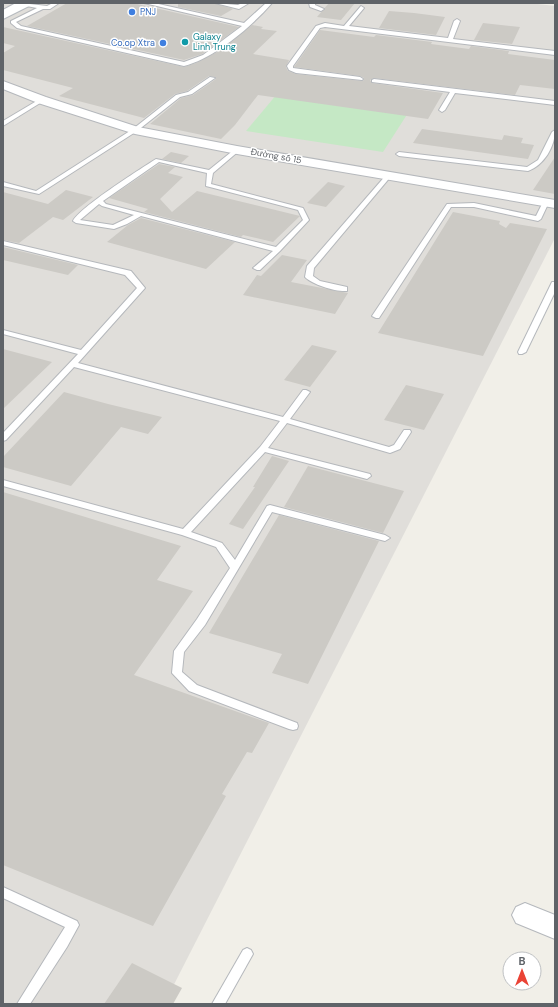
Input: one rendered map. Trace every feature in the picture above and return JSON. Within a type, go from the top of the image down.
[{"type":"street","points":[[3,15],[24,3]]},
{"type":"street","name":"Đường số 15","points":[[4,86],[135,130],[237,150],[550,203]]},
{"type":"street","points":[[525,915],[555,927]]},
{"type":"lane","points":[[24,3],[41,8],[48,8],[56,3]]},
{"type":"lane","points":[[147,3],[246,25]]},
{"type":"lane","points":[[218,3],[239,8],[246,3]]},
{"type":"lane","points":[[41,8],[13,22],[19,27],[178,64],[189,64],[205,56],[246,25],[268,3]]},
{"type":"lane","points":[[312,3],[312,6],[321,9]]},
{"type":"lane","points":[[346,27],[361,8]]},
{"type":"lane","points":[[450,39],[458,21]]},
{"type":"lane","points":[[360,79],[296,71],[291,69],[290,66],[318,27],[325,25],[450,39],[555,53]]},
{"type":"lane","points":[[3,184],[37,193],[135,130],[178,96],[190,93],[212,78]]},
{"type":"lane","points":[[374,81],[555,103]]},
{"type":"lane","points":[[442,110],[453,91]]},
{"type":"lane","points":[[3,124],[42,100]]},
{"type":"lane","points":[[399,154],[528,169],[541,161],[555,132]]},
{"type":"lane","points":[[237,150],[210,172],[208,185],[301,209],[306,220],[278,250],[257,268]]},
{"type":"lane","points":[[140,214],[126,223],[114,227],[76,221],[78,217],[99,201],[158,160],[210,172]]},
{"type":"lane","points":[[344,288],[318,283],[309,277],[310,268],[389,175]]},
{"type":"lane","points":[[99,201],[104,205],[278,250]]},
{"type":"lane","points":[[376,316],[449,205],[474,205],[538,219],[550,203]]},
{"type":"lane","points":[[3,243],[128,273],[141,288],[83,353],[3,438]]},
{"type":"lane","points":[[522,352],[555,284]]},
{"type":"lane","points":[[3,332],[83,353]]},
{"type":"lane","points":[[72,364],[285,420],[390,450],[397,447],[407,432]]},
{"type":"lane","points":[[185,533],[263,449],[306,392]]},
{"type":"lane","points":[[263,449],[367,476]]},
{"type":"lane","points":[[3,483],[185,533],[219,545],[235,568]]},
{"type":"lane","points":[[293,726],[193,688],[177,673],[179,651],[235,568],[270,508],[385,538]]},
{"type":"lane","points":[[3,892],[73,925],[24,1004]]},
{"type":"lane","points":[[218,1004],[247,954]]},
{"type":"shaded area","points":[[3,3],[529,3],[555,6],[555,238],[164,1004],[3,1004]]},
{"type":"green space","points":[[277,94],[408,113],[383,152],[246,131]]},
{"type":"building","name":"Co.op Xtra","points":[[67,3],[133,3],[239,27],[202,54],[184,60],[27,26]]},
{"type":"building","points":[[178,3],[214,3],[233,9],[221,16],[178,7]]},
{"type":"building","points":[[329,3],[355,3],[341,20],[317,17]]},
{"type":"building","points":[[389,11],[445,17],[436,35],[379,28]]},
{"type":"building","points":[[483,23],[520,27],[512,44],[474,40]]},
{"type":"building","points":[[252,25],[263,27],[261,29],[277,31],[253,54],[289,60],[286,67],[288,71],[296,74],[364,80],[364,78],[360,76],[294,67],[320,30],[374,37],[376,35],[432,42],[431,44],[469,49],[471,46],[509,51],[508,54],[555,60],[555,89],[520,85],[515,95],[374,78],[370,80],[372,83],[443,93],[428,119],[258,95],[235,125],[221,139],[150,124],[181,98],[193,95],[216,79],[215,77],[209,76],[187,91],[175,94],[144,118],[59,96],[73,88],[3,70],[3,53],[15,46],[3,43],[3,27],[184,67],[196,63],[221,50]]},
{"type":"building","points":[[422,129],[502,140],[504,135],[523,138],[521,143],[534,145],[528,159],[413,143]]},
{"type":"building","points":[[171,152],[189,156],[181,163],[162,159]]},
{"type":"building","points":[[555,157],[555,194],[533,190]]},
{"type":"building","points":[[159,164],[175,167],[168,173],[183,177],[160,199],[172,212],[197,191],[300,216],[273,242],[243,235],[241,237],[144,212],[148,209],[109,198]]},
{"type":"building","points":[[328,182],[345,186],[326,207],[307,203]]},
{"type":"building","points":[[66,190],[93,197],[63,220],[53,217],[19,243],[3,240],[3,192],[48,204]]},
{"type":"building","points":[[453,212],[500,221],[499,224],[506,228],[510,223],[547,229],[483,356],[378,333]]},
{"type":"building","points":[[141,218],[235,242],[206,269],[107,242],[128,225]]},
{"type":"building","points":[[3,247],[78,265],[68,275],[3,260]]},
{"type":"building","points":[[282,255],[307,260],[291,282],[348,293],[335,314],[243,295],[257,275],[261,276]]},
{"type":"building","points":[[312,345],[337,351],[310,387],[284,380]]},
{"type":"building","points":[[3,349],[52,362],[3,409]]},
{"type":"building","points":[[406,385],[444,394],[424,430],[384,420]]},
{"type":"building","points":[[64,392],[162,417],[148,434],[121,427],[71,486],[3,467],[3,457]]},
{"type":"building","points":[[272,456],[289,461],[243,529],[229,524],[255,487],[253,487]]},
{"type":"building","points":[[308,466],[404,491],[383,533],[284,507]]},
{"type":"building","points":[[3,492],[181,546],[157,580],[193,591],[134,675],[269,723],[252,753],[247,752],[222,794],[226,796],[153,926],[3,865]]},
{"type":"building","points":[[279,515],[379,541],[308,684],[272,673],[282,654],[209,633]]},
{"type":"building","points":[[132,963],[182,988],[173,1004],[104,1004]]},
{"type":"place","name":"PNJ","points":[[132,12]]},
{"type":"place","name":"Galaxy Linh Trung","points":[[185,42]]},
{"type":"place","name":"Co.op Xtra","points":[[163,43]]}]
